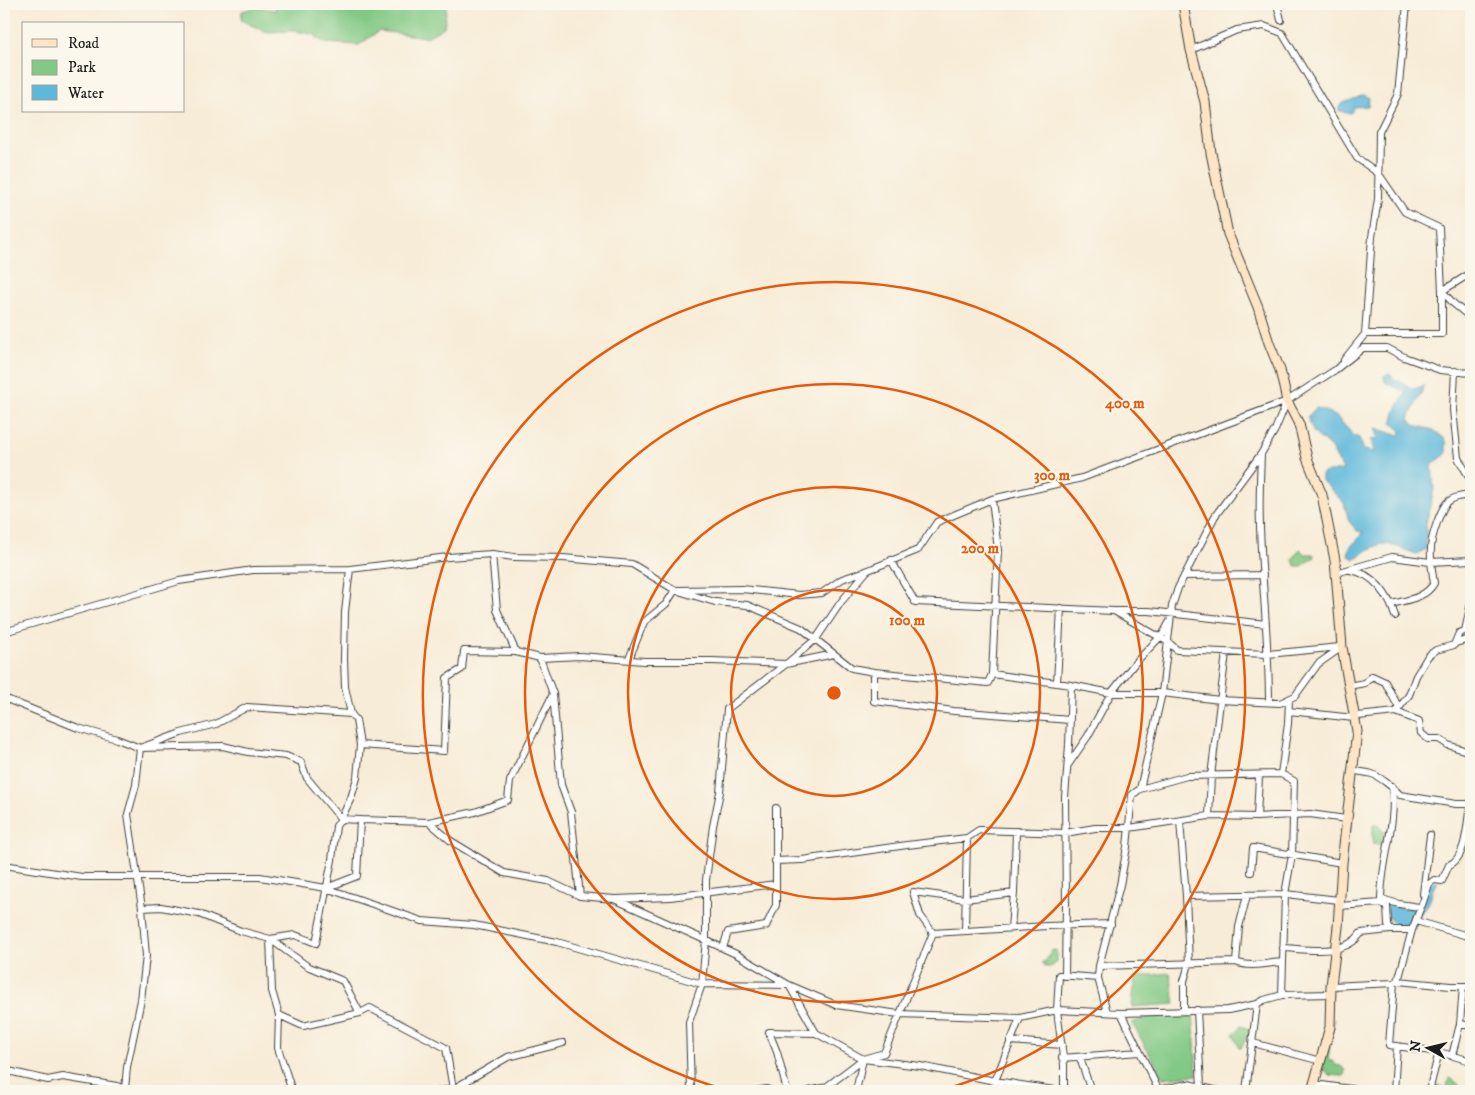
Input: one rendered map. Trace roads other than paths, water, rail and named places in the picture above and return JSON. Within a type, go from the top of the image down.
[{"type":"street","points":[[1183,4],[1191,50],[1205,102],[1211,153],[1228,234],[1258,307],[1280,370],[1287,401],[1299,424],[1307,458],[1322,495],[1336,573],[1342,647],[1357,731],[1346,819],[1330,1027],[1313,1088],[1366,1091]]},
{"type":"street","points":[[1277,4],[1281,20]]},
{"type":"street","points":[[1335,370],[1365,334],[1372,237],[1378,200],[1379,132],[1398,94],[1407,4]]},
{"type":"street","points":[[1191,50],[1237,30],[1264,26],[1282,33],[1357,158],[1378,173],[1405,212],[1439,228],[1442,334],[1365,334]]},
{"type":"street","points":[[1442,291],[1471,273]]},
{"type":"street","points":[[1442,291],[1471,318]]},
{"type":"street","points":[[675,590],[742,589],[799,595],[822,593],[842,578],[866,571],[918,550],[936,522],[992,498],[1082,478],[1287,401],[1335,370],[1363,348],[1387,348],[1404,357],[1440,370],[1471,373]]},
{"type":"street","points":[[1455,371],[1453,410],[1458,458],[1471,480]]},
{"type":"street","points":[[1140,789],[1162,692],[1171,616],[1178,588],[1215,516],[1262,454],[1275,430],[1287,401]]},
{"type":"street","points":[[1262,454],[1259,498],[1269,702]]},
{"type":"street","points":[[1392,604],[1417,597],[1430,590],[1434,583],[1430,562],[1431,545],[1441,510],[1449,500],[1471,495]]},
{"type":"street","points":[[4,632],[179,581],[253,570],[350,569],[448,557],[492,554],[632,564],[675,590],[716,602],[747,605],[801,628],[852,668],[874,672],[988,683],[992,674],[998,550],[992,498]]},
{"type":"street","points":[[492,554],[497,610],[516,652]]},
{"type":"street","points":[[1336,573],[1392,557],[1430,562],[1471,560]]},
{"type":"street","points":[[891,560],[915,602],[1114,611],[1266,624]]},
{"type":"street","points":[[270,939],[295,935],[316,943],[332,860],[336,826],[351,798],[357,778],[360,746],[356,720],[351,714],[345,687],[344,659],[345,612],[350,569]]},
{"type":"street","points":[[1347,570],[1353,570],[1370,576],[1392,604],[1395,616]]},
{"type":"street","points":[[691,1091],[689,1022],[702,984],[706,940],[707,871],[712,826],[720,792],[727,709],[816,639],[841,602],[866,571]]},
{"type":"street","points":[[1184,576],[1263,575]]},
{"type":"street","points":[[629,659],[644,622],[666,604],[675,590]]},
{"type":"street","points":[[1456,643],[1458,633],[1465,631],[1471,603]]},
{"type":"street","points":[[1056,683],[1062,608]]},
{"type":"street","points":[[1114,611],[1168,642],[1177,650],[1268,654],[1342,647]]},
{"type":"street","points":[[1067,766],[1088,736],[1111,693],[1135,663],[1159,638],[1171,616]]},
{"type":"street","points":[[1398,710],[1409,695],[1416,676],[1432,651],[1466,640],[1471,647]]},
{"type":"street","points":[[992,674],[1071,685],[1111,693],[1162,692],[1220,700],[1280,703],[1295,696],[1318,664],[1342,647]]},
{"type":"street","points":[[360,746],[444,751],[447,678],[462,669],[464,651],[516,652],[540,658],[580,656],[644,661],[786,664],[834,654]]},
{"type":"street","points":[[1210,816],[1211,776],[1226,653]]},
{"type":"street","points":[[540,658],[553,694],[561,785],[571,812],[580,896]]},
{"type":"street","points":[[874,672],[874,702],[954,711],[1070,720]]},
{"type":"street","points":[[1348,686],[1365,683],[1372,676],[1385,682],[1398,710]]},
{"type":"street","points":[[1065,976],[1065,833],[1071,685]]},
{"type":"street","points":[[4,698],[78,728],[117,739],[140,748],[223,746],[248,752],[286,756],[301,762],[307,778],[341,819],[429,822],[476,812],[508,800],[510,781],[553,694]]},
{"type":"street","points":[[1281,774],[1289,699]]},
{"type":"street","points":[[140,748],[181,733],[216,724],[247,707],[351,714]]},
{"type":"street","points":[[1289,711],[1354,718],[1398,710],[1419,721],[1421,733],[1428,739],[1439,739],[1448,745],[1470,752],[1471,750]]},
{"type":"street","points":[[4,1070],[48,1080],[62,1077],[117,1086],[128,1090],[127,1067],[141,1000],[146,956],[142,908],[128,814],[136,785],[140,748]]},
{"type":"street","points":[[1352,770],[1373,774],[1392,786],[1400,795],[1456,804],[1470,804],[1462,850],[1455,862],[1448,865],[1442,881],[1434,880],[1429,884],[1412,930],[1396,982],[1389,1045],[1438,1052],[1471,1061]]},
{"type":"street","points":[[1107,1012],[1098,978],[1099,966],[1120,884],[1132,795],[1140,789],[1187,776],[1259,776],[1281,774],[1294,781],[1294,814],[1286,894],[1282,994]]},
{"type":"street","points":[[1257,817],[1259,776]]},
{"type":"street","points":[[1381,903],[1381,884],[1394,811],[1392,786]]},
{"type":"street","points":[[723,948],[728,932],[766,926],[776,905],[776,808]]},
{"type":"street","points":[[776,860],[802,860],[967,838],[979,830],[1051,834],[1094,828],[1129,828],[1210,816],[1257,817],[1310,814],[1346,819]]},
{"type":"street","points":[[326,888],[357,876],[360,820]]},
{"type":"street","points":[[1180,821],[1189,964],[1184,980],[1184,1010]]},
{"type":"street","points":[[429,822],[451,841],[504,873],[548,881],[580,896],[614,899],[670,897],[776,884]]},
{"type":"street","points":[[1011,928],[1016,831]]},
{"type":"street","points":[[1422,905],[1430,835]]},
{"type":"street","points":[[964,931],[967,838]]},
{"type":"street","points":[[1463,846],[1471,848]]},
{"type":"street","points":[[1251,872],[1253,848],[1342,863]]},
{"type":"street","points":[[4,865],[82,877],[260,878],[326,888],[422,921],[474,925],[557,942],[702,984],[789,985]]},
{"type":"street","points":[[933,933],[920,915],[913,892],[965,899],[1014,893]]},
{"type":"street","points":[[1236,962],[1240,927],[1247,894]]},
{"type":"street","points":[[1186,896],[1286,894],[1339,903],[1381,903],[1387,906],[1390,930]]},
{"type":"street","points":[[614,899],[723,948],[789,985],[836,1005],[899,1014],[1020,1018],[1057,1010],[1122,1013],[1228,1010],[1258,1004],[1282,994],[1396,982],[1471,986]]},
{"type":"street","points":[[1381,903],[1385,900],[1419,907],[1422,905]]},
{"type":"street","points":[[142,908],[161,907],[199,914],[241,931],[270,939],[307,966],[343,981],[360,1013]]},
{"type":"street","points":[[1416,921],[1471,937]]},
{"type":"street","points":[[933,933],[1111,924]]},
{"type":"street","points":[[1283,948],[1335,950],[1356,940],[1360,933],[1412,930]]},
{"type":"street","points":[[821,1091],[863,1059],[884,1054],[933,933]]},
{"type":"street","points":[[270,939],[272,991],[279,1015],[278,1048],[291,1088],[295,1091]]},
{"type":"street","points":[[1099,966],[1236,962],[1242,965],[1255,965],[1283,962]]},
{"type":"street","points":[[787,1091],[777,1052],[769,1032],[816,1033],[863,1059],[920,1066],[994,1081],[1062,1091],[1062,1045],[1057,1010],[1059,975],[1098,978]]},
{"type":"street","points":[[789,985],[816,1033]]},
{"type":"street","points":[[1452,1056],[1460,1024],[1464,986]]},
{"type":"street","points":[[1246,1091],[1258,1004]]},
{"type":"street","points":[[279,1015],[303,1026],[360,1013],[370,1008],[446,1048],[453,1089]]},
{"type":"street","points":[[1197,1010],[1201,1087]]},
{"type":"street","points":[[1122,1013],[1156,1090],[1188,1084],[1218,1091]]},
{"type":"street","points":[[993,1091],[994,1081],[1020,1018]]},
{"type":"street","points":[[1460,1024],[1471,1026]]},
{"type":"street","points":[[1010,1042],[1062,1045]]},
{"type":"street","points":[[440,1091],[453,1089],[508,1057],[563,1043]]},
{"type":"street","points":[[1253,1043],[1321,1061]]},
{"type":"street","points":[[1394,1091],[1397,1046]]},
{"type":"street","points":[[1062,1058],[1139,1052]]},
{"type":"street","points":[[1429,1091],[1438,1052]]},
{"type":"street","points":[[1080,1058],[1091,1091]]},
{"type":"street","points":[[856,1091],[863,1059]]},
{"type":"street","points":[[809,1091],[827,1086],[835,1091]]},
{"type":"street","points":[[756,1091],[768,1091]]},
{"type":"water","points":[[1364,95],[1369,98],[1368,106],[1354,107],[1351,113],[1338,110],[1341,104]]},
{"type":"water","points":[[1390,374],[1394,379],[1414,389],[1424,385],[1409,419],[1414,425],[1434,430],[1446,440],[1446,454],[1432,465],[1434,489],[1426,523],[1426,549],[1417,554],[1383,544],[1354,559],[1348,555],[1350,547],[1362,535],[1362,531],[1357,531],[1349,521],[1344,503],[1322,481],[1322,473],[1343,470],[1331,448],[1314,433],[1307,417],[1316,408],[1329,412],[1338,418],[1353,435],[1359,438],[1364,450],[1374,452],[1371,440],[1378,438],[1376,428],[1400,436],[1401,431],[1392,423],[1396,410],[1406,392],[1385,382],[1384,376]]},
{"type":"water","points":[[1438,882],[1428,904],[1409,926],[1401,929],[1393,924],[1384,902],[1400,908],[1418,908],[1422,889],[1426,883]]}]
